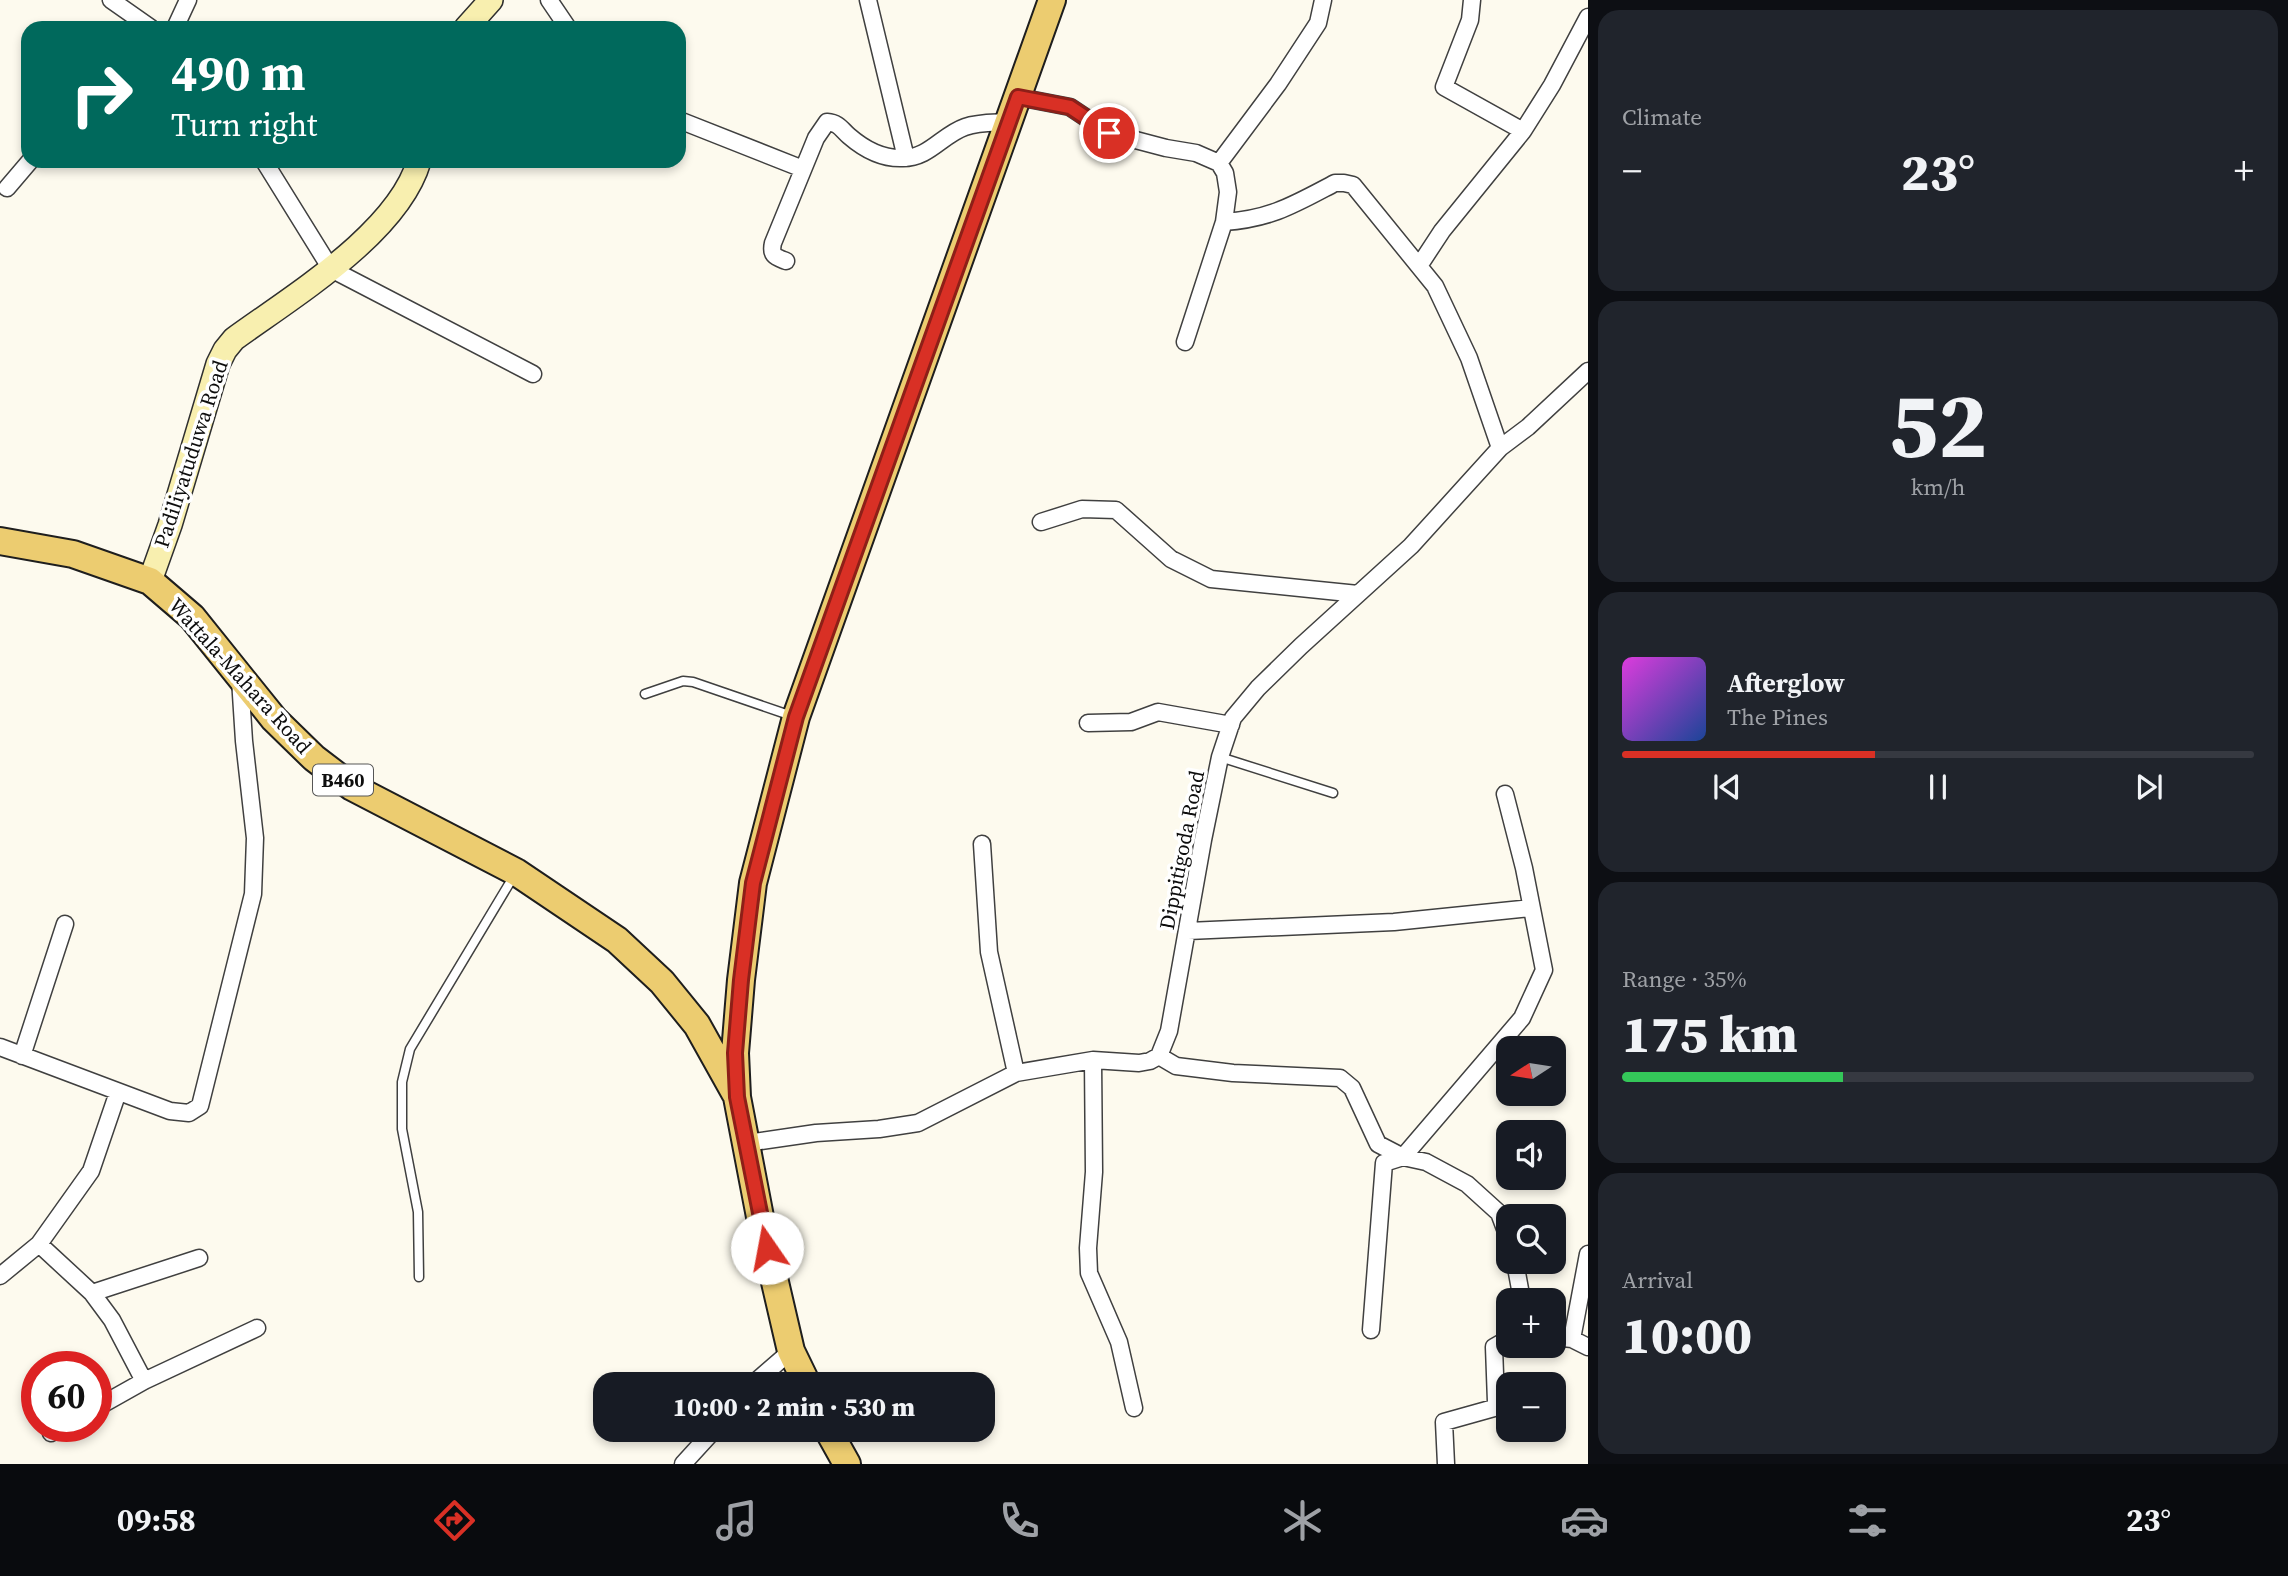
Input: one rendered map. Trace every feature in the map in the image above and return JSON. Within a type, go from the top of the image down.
[{"type":"main road","points":[[801,1372],[791,1351],[761,1222],[737,1097],[735,1053],[753,883],[796,717],[1052,0]]},
{"type":"main road","name":"Wattala-Mahara Road","points":[[0,541],[73,554],[150,581],[192,617],[274,719],[314,758],[352,787],[516,872],[618,940],[662,982],[697,1025],[737,1097]]},
{"type":"main road","points":[[835,1442],[847,1464]]},
{"type":"street","points":[[110,0],[139,21]]},
{"type":"street","points":[[178,21],[188,0]]},
{"type":"street","points":[[472,21],[491,0]]},
{"type":"street","points":[[549,0],[563,21]]},
{"type":"street","points":[[868,0],[906,159]]},
{"type":"street","points":[[1219,163],[1278,84],[1318,23],[1323,0]]},
{"type":"street","points":[[1472,0],[1470,20],[1444,87],[1523,131]]},
{"type":"street","points":[[1419,266],[1442,231],[1523,131],[1552,85],[1588,18]]},
{"type":"street","points":[[1018,97],[1070,107],[1109,133],[1196,153],[1219,163],[1225,173],[1228,192],[1224,222],[1185,342]]},
{"type":"street","points":[[786,261],[773,255],[771,251],[816,138],[827,122],[839,125],[868,150],[890,158],[906,159],[923,155],[951,134],[966,127],[1009,122]]},
{"type":"street","points":[[686,123],[803,169]]},
{"type":"street","points":[[7,188],[24,168]]},
{"type":"street","points":[[268,168],[331,269],[533,374]]},
{"type":"street","name":"Padiliyatuduwa Road","points":[[150,581],[182,488],[218,364],[225,350],[234,339],[331,269],[383,222],[399,201],[417,168]]},
{"type":"street","points":[[1224,222],[1251,220],[1278,213],[1335,183],[1353,185],[1434,286],[1469,358],[1500,448]]},
{"type":"street","name":"Dippitigoda Road","points":[[1159,1056],[1169,1031],[1220,757],[1233,719],[1258,688],[1410,546],[1500,448],[1528,427],[1588,371]]},
{"type":"street","points":[[1041,522],[1082,509],[1116,510],[1171,558],[1211,579],[1358,594]]},
{"type":"street","points":[[0,1047],[170,1111],[189,1113],[200,1106],[253,894],[254,838],[240,674]]},
{"type":"street","points":[[1088,723],[1131,722],[1158,712],[1231,725]]},
{"type":"street","points":[[1371,1330],[1384,1163],[1403,1157],[1522,1018],[1544,970],[1524,868],[1505,794]]},
{"type":"street","points":[[982,844],[989,952],[1016,1073]]},
{"type":"street","points":[[1188,931],[1394,922],[1531,908]]},
{"type":"street","points":[[22,1056],[65,924]]},
{"type":"street","points":[[747,1143],[918,1123],[1016,1073],[1093,1060],[1139,1063],[1159,1056],[1176,1066],[1233,1073],[1340,1078],[1352,1087],[1378,1144],[1403,1157],[1426,1161],[1467,1184],[1496,1210]]},
{"type":"street","points":[[1093,1060],[1094,1172],[1088,1248],[1089,1273],[1119,1342],[1134,1408]]},
{"type":"street","points":[[0,1276],[39,1244],[91,1171],[118,1092]]},
{"type":"street","points":[[39,1244],[92,1293],[111,1320],[144,1381]]},
{"type":"street","points":[[1572,1339],[1588,1254]]},
{"type":"street","points":[[92,1293],[198,1258]]},
{"type":"street","points":[[112,1399],[257,1328]]},
{"type":"street","points":[[1566,1338],[1588,1346]]},
{"type":"street","points":[[1446,1464],[1444,1422],[1494,1408],[1496,1346]]},
{"type":"street","points":[[767,1372],[791,1351]]},
{"type":"street","points":[[683,1464],[703,1442]]},
{"type":"lane","points":[[645,694],[683,681],[693,681],[796,717]]},
{"type":"lane","points":[[1220,757],[1333,793]]},
{"type":"lane","points":[[419,1278],[418,1212],[402,1129],[402,1082],[410,1049],[516,872]]},
{"type":"route","points":[[767,1248],[737,1097],[735,1053],[753,883],[796,717],[1018,97],[1070,107],[1109,133]]}]
